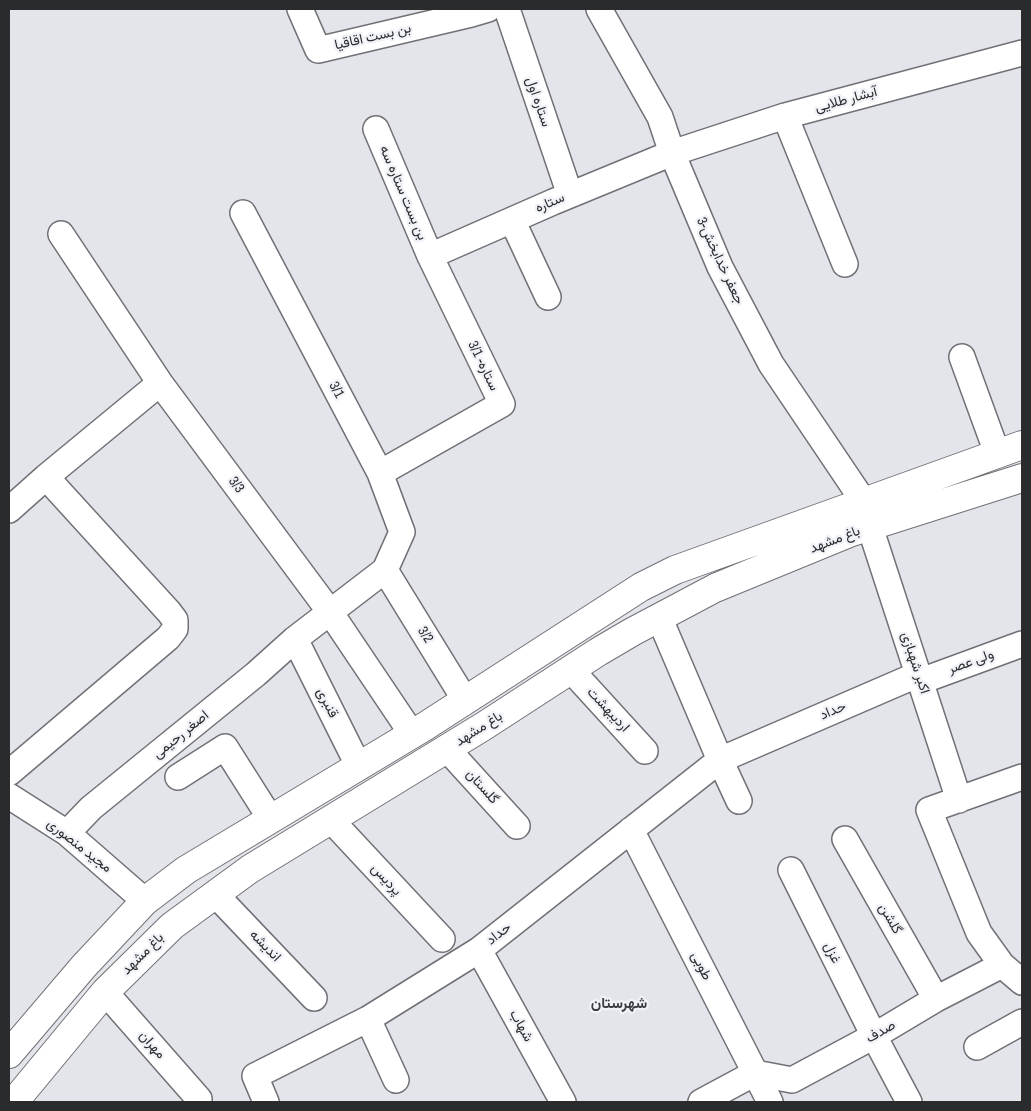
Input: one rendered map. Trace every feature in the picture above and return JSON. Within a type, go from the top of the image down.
[{"type":"main road","name":"باغ مشهد","points":[[14,1102],[105,992],[172,926],[250,869],[447,749],[632,632],[715,588],[849,533],[867,514],[1010,449]]},
{"type":"main road","name":"باغ مشهد","points":[[9,1054],[84,966],[145,901],[186,870],[270,818],[359,767],[641,587],[675,570],[867,514],[1022,478]]},
{"type":"main road","points":[[577,627],[577,637],[582,645],[589,651],[598,652]]},
{"type":"main road","points":[[524,662],[534,663],[542,669],[545,679],[543,688]]},
{"type":"street","name":"بن بست اقاقیا","points":[[300,9],[318,50],[476,11]]},
{"type":"street","name":"ستاره اول","points":[[507,9],[570,195]]},
{"type":"street","name":"جعفر خدابخش-3","points":[[599,9],[660,116],[672,153],[720,267],[770,364],[867,514]]},
{"type":"street","name":"آبشار طلایی","points":[[672,153],[785,116],[1022,53]]},
{"type":"street","points":[[785,116],[845,264]]},
{"type":"street","name":"بن بست ستاره سه","points":[[376,129],[430,256]]},
{"type":"street","name":"ستاره","points":[[430,256],[672,153]]},
{"type":"street","name":"3/1","points":[[243,213],[380,473],[402,532],[385,570]]},
{"type":"street","points":[[512,220],[548,297]]},
{"type":"street","name":"3/3","points":[[61,234],[160,383],[330,612],[412,734]]},
{"type":"street","name":"ستاره- 3/1","points":[[380,473],[502,404],[430,256]]},
{"type":"street","points":[[962,357],[1010,449]]},
{"type":"street","points":[[9,510],[160,383]]},
{"type":"street","points":[[9,773],[168,638],[175,629],[175,620],[169,612],[46,477]]},
{"type":"street","name":"اکبر شهبازی","points":[[867,514],[959,800]]},
{"type":"street","name":"اصغر رحیمی","points":[[67,833],[91,808],[256,674],[295,639],[385,570]]},
{"type":"street","name":"3/2","points":[[385,570],[465,700]]},
{"type":"street","points":[[660,617],[720,760],[739,800]]},
{"type":"street","name":"قنبری","points":[[295,639],[359,767]]},
{"type":"street","name":"ولی عصر","points":[[920,678],[1022,644]]},
{"type":"street","name":"اردیبهشت","points":[[571,670],[645,751]]},
{"type":"street","name":"حداد","points":[[266,1102],[255,1076],[368,1019],[479,950],[720,760],[920,678]]},
{"type":"street","points":[[178,777],[225,747],[270,818]]},
{"type":"street","name":"گلستان","points":[[447,749],[517,826]]},
{"type":"street","points":[[1022,777],[929,810],[979,933],[1002,965],[1022,982]]},
{"type":"street","name":"مجید منصوری","points":[[9,796],[67,833],[145,901]]},
{"type":"street","name":"پردیس","points":[[331,820],[442,939]]},
{"type":"street","name":"طوبی","points":[[631,830],[770,1102]]},
{"type":"street","name":"گلشن","points":[[845,839],[936,999]]},
{"type":"street","name":"غزل","points":[[791,870],[874,1036],[910,1102]]},
{"type":"street","name":"اندیشه","points":[[215,894],[314,998]]},
{"type":"street","name":"شهاب","points":[[479,950],[563,1102]]},
{"type":"street","name":"صدف","points":[[755,1073],[792,1080],[874,1036],[936,999],[1002,965]]},
{"type":"street","name":"مهران","points":[[105,992],[200,1099]]},
{"type":"street","points":[[368,1019],[396,1080]]},
{"type":"street","points":[[975,1045],[1022,1022]]},
{"type":"street","points":[[702,1102],[755,1073]]},
{"type":"district","name":"شهرستان","points":[[619,1004]]}]
